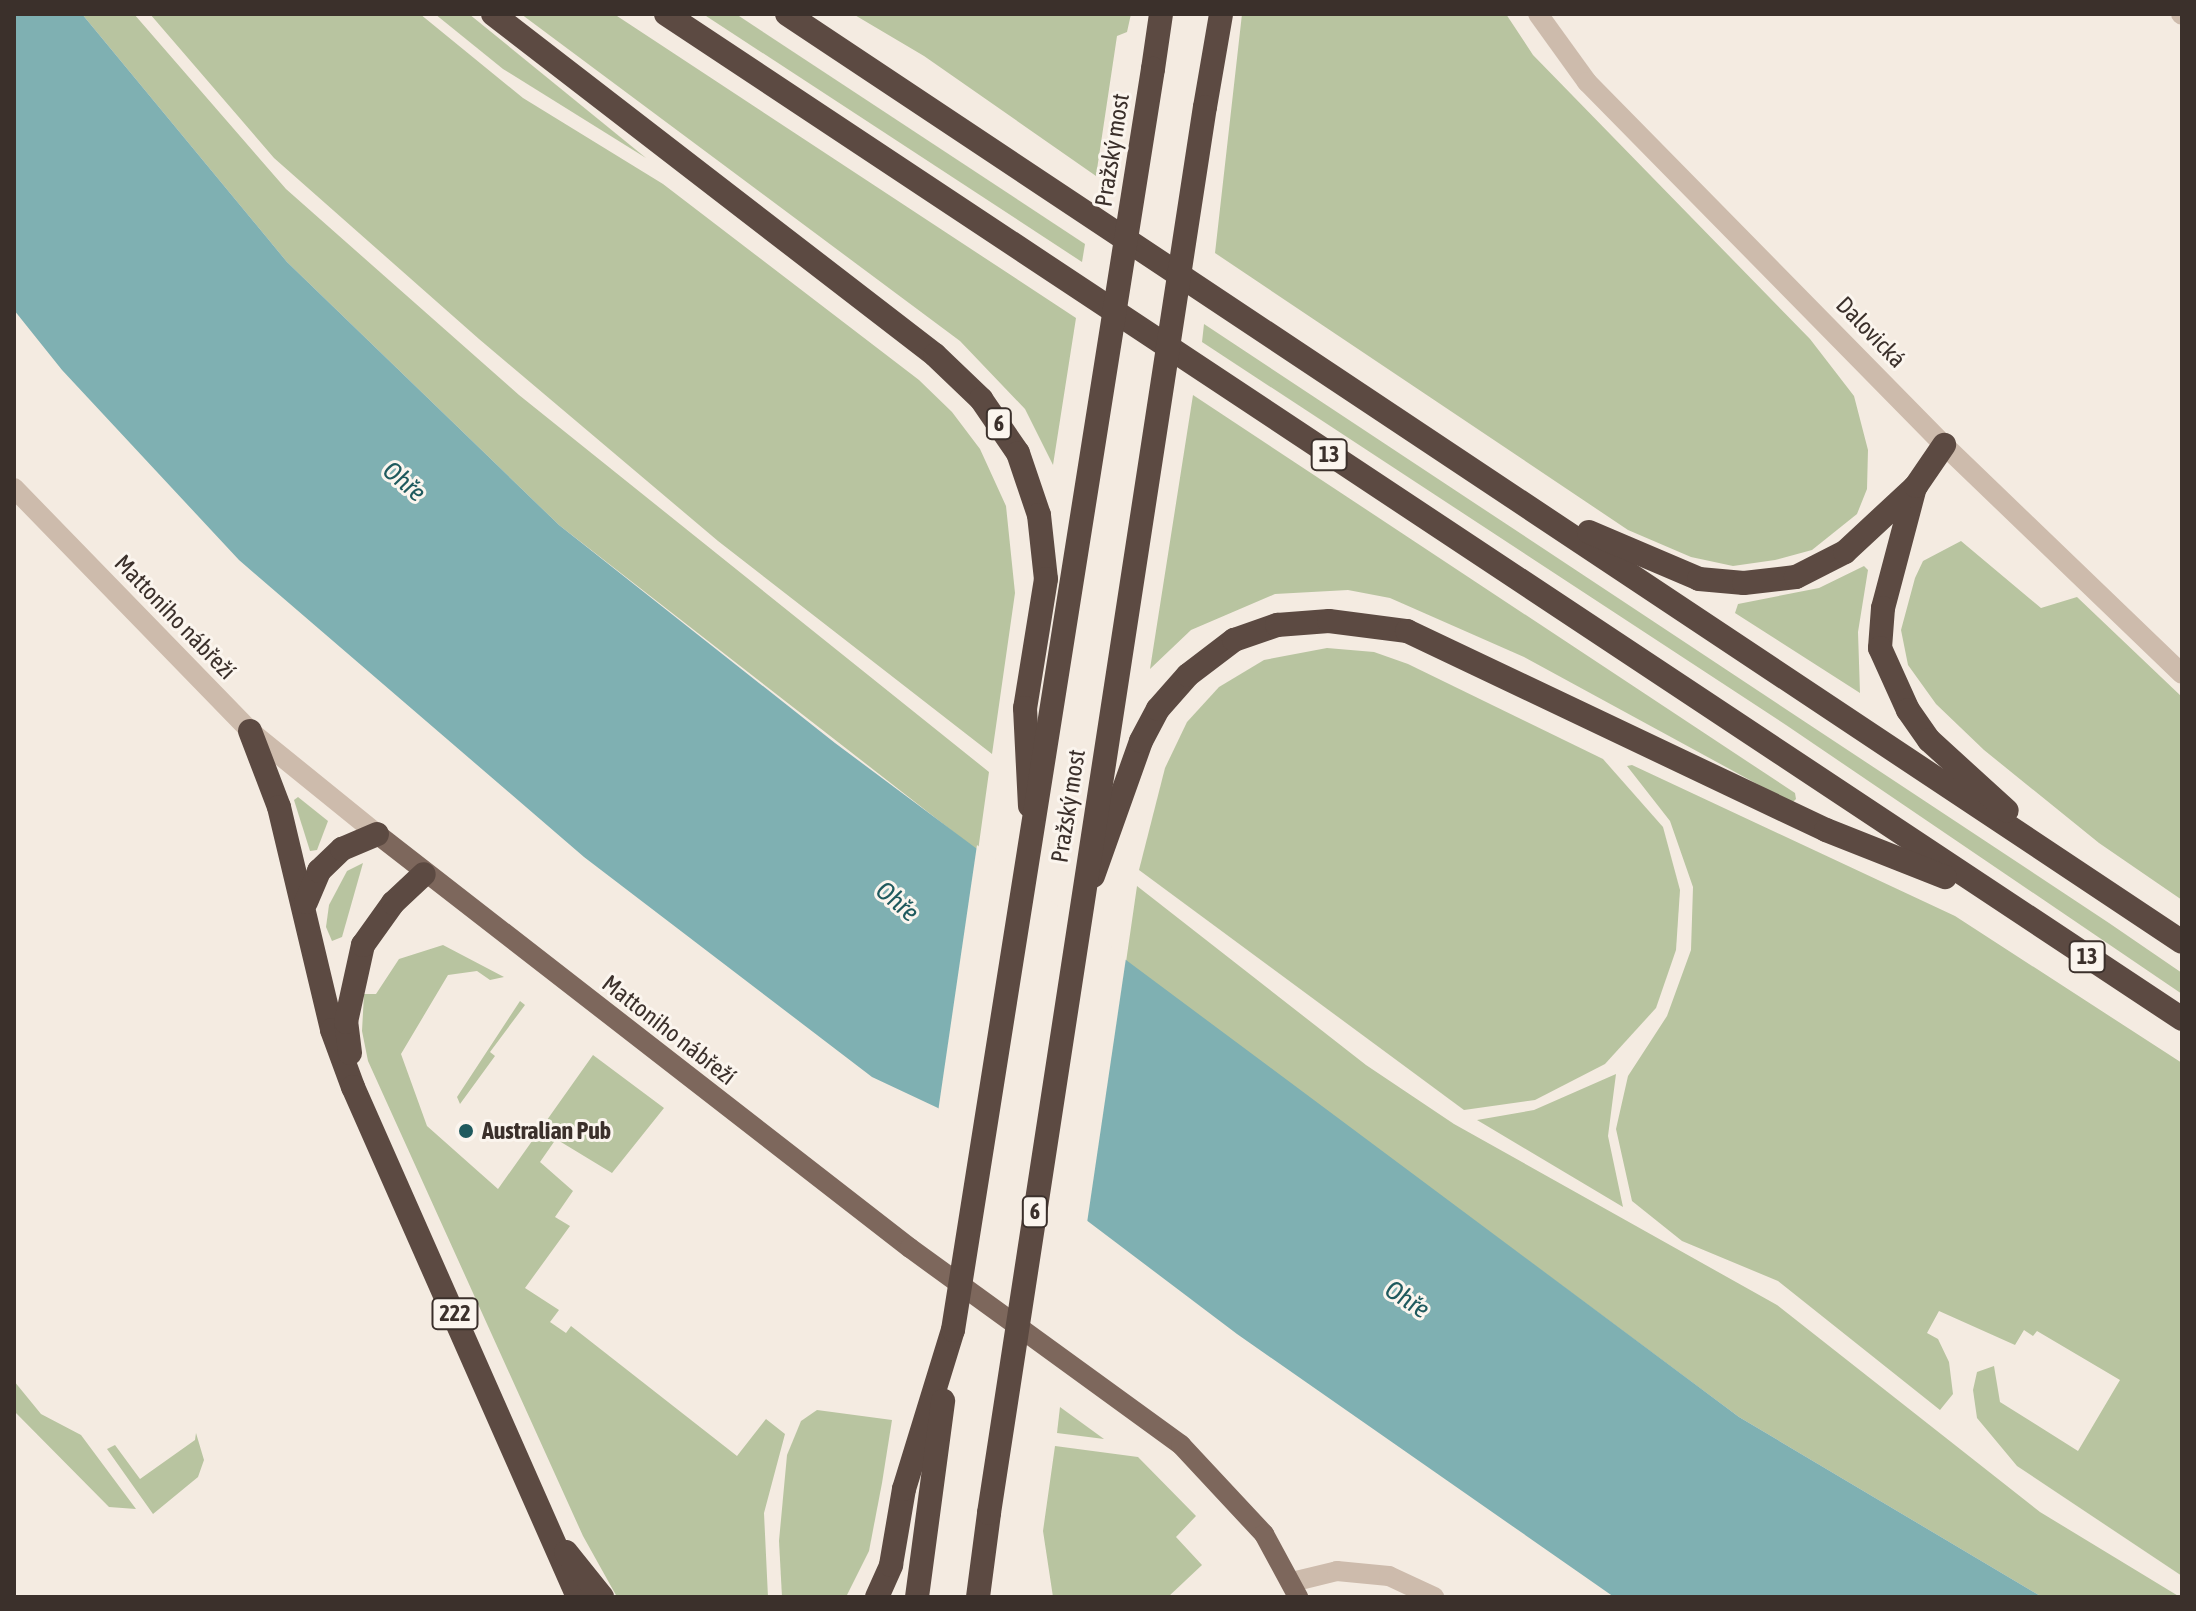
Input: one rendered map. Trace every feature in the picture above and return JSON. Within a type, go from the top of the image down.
[{"type":"highway","name":"6","points":[[493,14],[935,355],[981,399],[1018,453],[1039,515],[1046,579],[1025,708],[1033,851]]},
{"type":"highway","name":"13","points":[[666,14],[1992,896],[2182,1019]]},
{"type":"highway","points":[[787,14],[2182,942]]},
{"type":"highway","points":[[809,14],[896,85]]},
{"type":"highway","name":"Pražský most","points":[[953,1330],[1033,851],[1161,14]]},
{"type":"highway","name":"6","points":[[1205,107],[1214,14]]},
{"type":"highway","points":[[1205,107],[1221,14]]},
{"type":"highway","name":"Pražský most","points":[[978,1597],[1205,107]]},
{"type":"highway","points":[[1518,499],[1699,579],[1744,583],[1796,577],[1845,552],[1916,486],[1944,445]]},
{"type":"highway","points":[[1916,486],[1883,608],[1880,648],[1908,710],[1929,740],[2065,864]]},
{"type":"highway","points":[[1081,911],[1141,741],[1158,709],[1188,675],[1234,640],[1277,625],[1358,622],[1407,631],[1634,742],[1826,830],[1992,896]]},
{"type":"highway","points":[[250,731],[279,807],[306,902],[316,971],[353,1087]]},
{"type":"highway","points":[[306,902],[319,871],[342,849],[377,834]]},
{"type":"highway","name":"222","points":[[424,874],[393,903],[363,945],[346,1022],[353,1087],[557,1541],[602,1597]]},
{"type":"highway","name":"6","points":[[917,1597],[953,1330]]},
{"type":"highway","points":[[877,1597],[891,1565],[904,1489],[953,1330]]},
{"type":"highway","points":[[557,1541],[578,1597]]},
{"type":"main road","name":"Mattoniho nábřeží","points":[[377,834],[424,874],[910,1248],[1181,1445],[1264,1534],[1295,1589]]},
{"type":"street","name":"Dalovická","points":[[1538,14],[1587,82],[1944,445],[2182,674]]},
{"type":"street","name":"Mattoniho nábřeží","points":[[14,488],[250,731],[377,834]]},
{"type":"street","points":[[1295,1589],[1337,1571],[1376,1574],[1434,1597]]},
{"type":"green space","points":[[82,14],[134,14],[286,189],[519,395],[989,772],[978,851],[559,525],[287,262]]},
{"type":"green space","points":[[150,14],[420,14],[523,98],[663,184],[919,380],[952,412],[980,449],[1006,506],[1015,593],[992,754],[718,541],[479,339],[274,158]]},
{"type":"green space","points":[[435,14],[469,14],[646,158],[503,69]]},
{"type":"green space","points":[[521,14],[614,14],[1076,318],[1053,465],[1025,409],[960,341]]},
{"type":"green space","points":[[703,14],[736,14],[1085,244],[1082,262]]},
{"type":"green space","points":[[853,14],[1131,14],[1127,32],[1117,36],[1096,176],[924,56]]},
{"type":"green space","points":[[1242,14],[1506,14],[1533,55],[1810,339],[1854,396],[1868,450],[1867,489],[1857,514],[1812,550],[1775,560],[1733,566],[1691,557],[1628,530],[1215,253]]},
{"type":"green space","points":[[1204,324],[2182,973],[2182,994],[1786,725],[1202,342]]},
{"type":"green space","points":[[1193,395],[1795,793],[1796,799],[1792,803],[1524,657],[1390,598],[1348,590],[1275,594],[1191,630],[1150,669]]},
{"type":"green space","points":[[1961,541],[2041,608],[2077,597],[2182,697],[2182,900],[2099,843],[1984,750],[1936,704],[1908,665],[1901,630],[1915,578],[1923,561]]},
{"type":"green space","points":[[1864,566],[1868,570],[1858,632],[1860,693],[1735,613],[1738,604],[1819,588]]},
{"type":"green space","points":[[1327,648],[1374,652],[1408,664],[1603,759],[1663,827],[1680,890],[1676,950],[1656,1008],[1605,1064],[1535,1100],[1464,1110],[1139,870],[1165,768],[1187,722],[1219,687],[1264,660]]},
{"type":"green space","points":[[1632,765],[1955,916],[2182,1063],[2182,1576],[2017,1466],[1977,1418],[1973,1390],[1977,1372],[1994,1366],[2000,1402],[2078,1451],[2120,1380],[2037,1331],[2033,1336],[2024,1330],[2015,1345],[1939,1311],[1927,1333],[1938,1339],[1949,1362],[1953,1394],[1940,1410],[1778,1281],[1682,1241],[1632,1201],[1616,1129],[1628,1076],[1667,1016],[1691,950],[1693,887],[1670,821],[1627,766]]},
{"type":"green space","points":[[298,797],[328,821],[317,850],[310,851],[294,800]]},
{"type":"green space","points":[[363,863],[342,937],[332,941],[326,927],[329,905],[347,871]]},
{"type":"green space","points":[[1137,886],[1366,1065],[1454,1124],[1777,1305],[2040,1512],[2180,1597],[2042,1597],[1739,1417],[1126,962]]},
{"type":"green space","points":[[443,945],[504,977],[490,980],[477,971],[448,975],[401,1054],[427,1126],[498,1189],[593,1055],[664,1108],[612,1173],[556,1139],[540,1162],[573,1191],[555,1217],[570,1226],[525,1288],[559,1310],[550,1322],[566,1333],[571,1326],[737,1456],[766,1419],[785,1434],[764,1513],[768,1597],[617,1597],[583,1536],[368,1061],[362,1031],[364,994],[376,994],[399,959]]},
{"type":"green space","points":[[520,1001],[525,1005],[490,1052],[495,1056],[460,1104],[457,1097]]},
{"type":"green space","points":[[1616,1074],[1608,1136],[1623,1207],[1477,1120],[1534,1110]]},
{"type":"green space","points":[[14,1381],[41,1414],[81,1435],[136,1509],[109,1507],[14,1411]]},
{"type":"green space","points":[[1060,1407],[1104,1439],[1057,1433]]},
{"type":"green space","points":[[817,1410],[892,1420],[882,1483],[869,1551],[846,1597],[782,1597],[779,1541],[787,1455],[801,1421]]},
{"type":"green space","points":[[196,1433],[204,1460],[198,1477],[153,1514],[107,1449],[115,1445],[140,1479],[195,1440]]},
{"type":"green space","points":[[1055,1446],[1138,1457],[1196,1516],[1176,1537],[1202,1565],[1168,1597],[1053,1597],[1043,1531]]},
{"type":"water","name":"Ohře","points":[[14,14],[82,14],[287,262],[559,525],[835,743],[1739,1417],[2042,1597],[1614,1597],[1237,1334],[938,1108],[872,1077],[584,857],[239,560],[62,370],[14,310]]},
{"type":"pier","points":[[977,845],[1126,958],[1087,1223],[938,1112]]},
{"type":"place","name":"Australian Pub","points":[[466,1131]]}]
